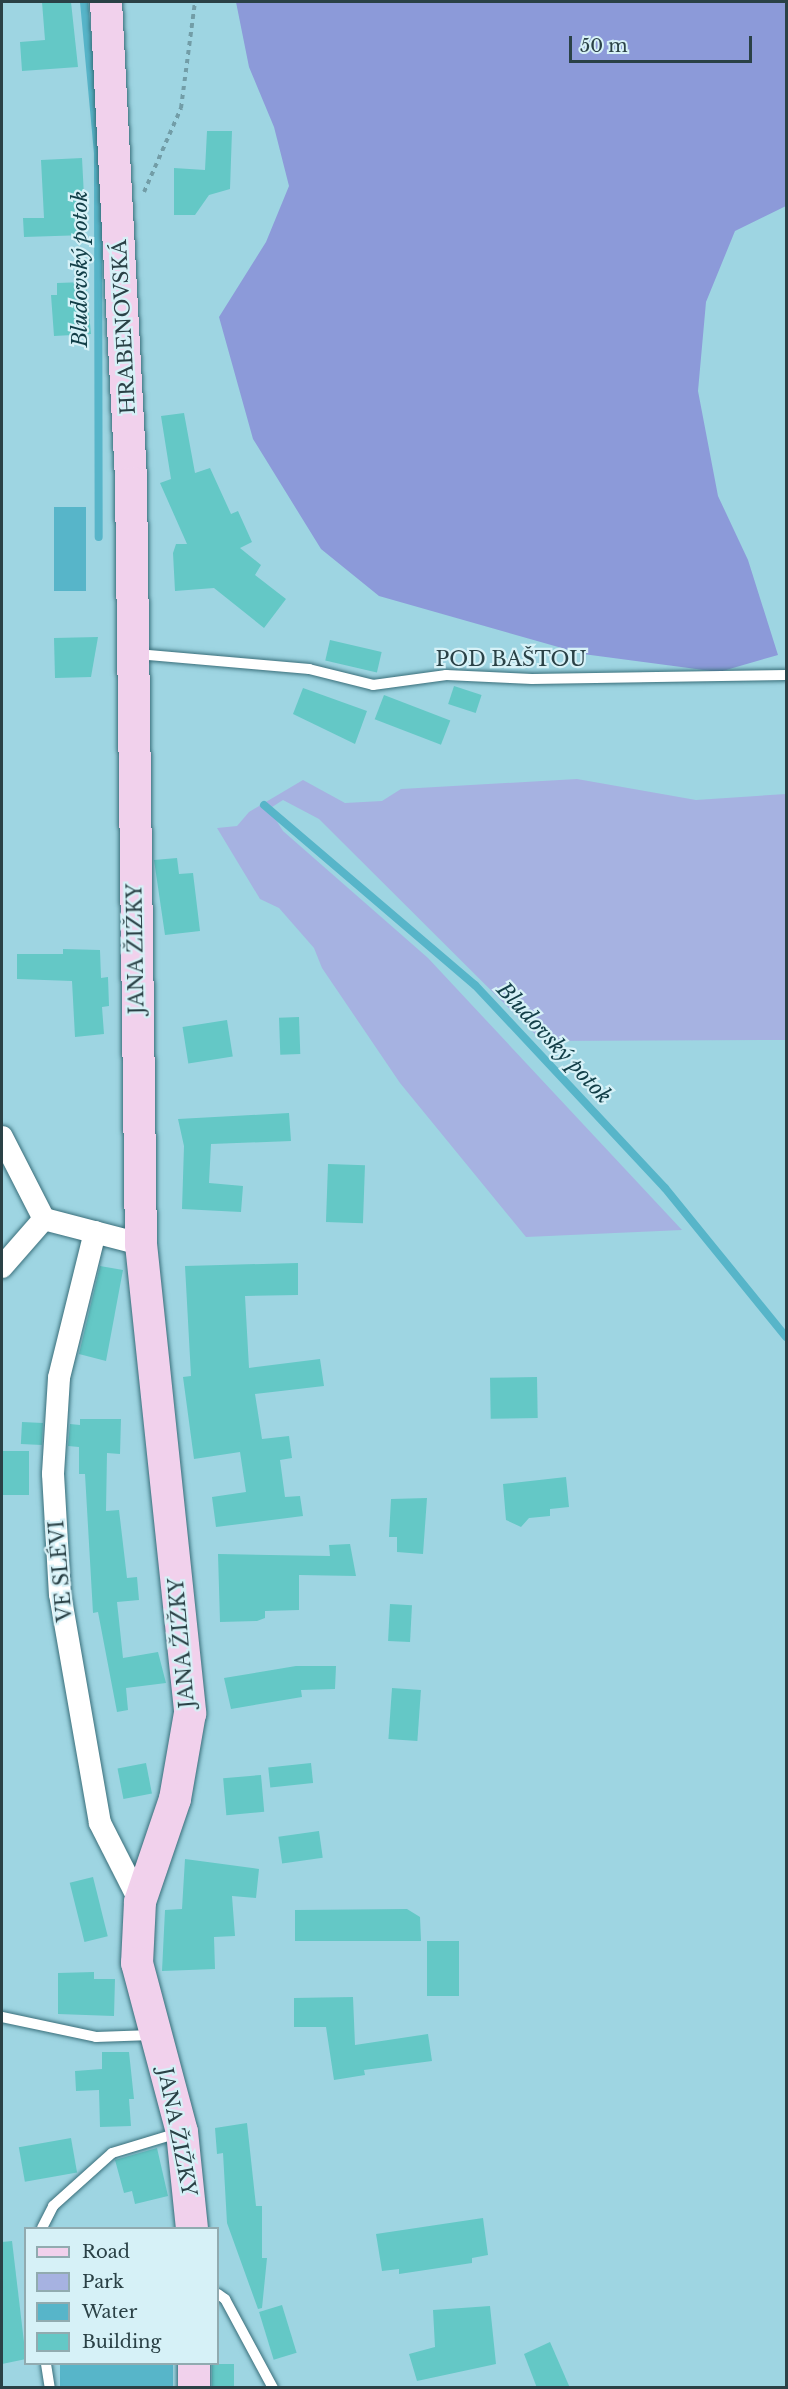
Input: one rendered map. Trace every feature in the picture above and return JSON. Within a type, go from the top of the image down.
[{"type":"street","name":"HRABENOVSKÁ","points":[[106,2],[131,483],[130,653]]},
{"type":"street","name":"JANA ŽIŽKY","points":[[130,653],[141,1244],[190,1713],[175,1799],[140,1902],[137,1963],[182,2132],[192,2227]]},
{"type":"street","points":[[2,1137],[44,1219],[141,1244]]},
{"type":"street","points":[[2,1268],[44,1219]]},
{"type":"street","name":"VE SLÉVI","points":[[95,1232],[59,1378],[52,1474],[60,1594],[100,1823],[140,1902]]},
{"type":"street","points":[[194,2365],[194,2388]]},
{"type":"lane","name":"POD BAŠTOU","points":[[130,653],[309,669],[373,685],[446,675],[532,679],[786,675]]},
{"type":"lane","points":[[2,2017],[96,2037],[157,2035]]},
{"type":"lane","points":[[43,2227],[53,2206],[112,2153],[182,2132]]},
{"type":"lane","points":[[219,2295],[225,2299],[273,2388]]},
{"type":"lane","points":[[46,2365],[50,2388]]},
{"type":"path","points":[[119,218],[141,198],[181,108],[195,2]]},
{"type":"green space","points":[[577,779],[696,800],[786,794],[786,1040],[542,1041],[319,819],[283,800],[269,809],[283,831],[428,958],[682,1230],[526,1237],[400,1083],[322,968],[314,948],[279,908],[260,899],[217,828],[237,826],[249,812],[303,780],[345,803],[382,801],[401,789]]},
{"type":"shaded area","points":[[236,2],[786,2],[786,206],[735,231],[706,302],[698,391],[718,496],[748,560],[778,655],[719,672],[583,654],[379,596],[321,549],[253,439],[219,317],[266,242],[289,186],[274,127],[249,67]]},
{"type":"water","points":[[54,507],[86,507],[86,591],[54,591]]},
{"type":"water","points":[[60,2365],[173,2365],[173,2388],[60,2388]]},
{"type":"building","points":[[42,2],[71,2],[78,67],[22,71],[20,42],[45,40]]},
{"type":"building","points":[[207,131],[232,131],[230,189],[209,195],[195,215],[174,215],[174,168],[205,170]]},
{"type":"building","points":[[82,158],[86,235],[24,237],[23,218],[44,218],[41,160]]},
{"type":"building","points":[[86,282],[91,334],[54,336],[51,295],[57,295],[57,283]]},
{"type":"building","points":[[184,413],[195,473],[210,468],[231,514],[238,511],[252,542],[240,548],[261,565],[255,575],[286,599],[264,628],[214,588],[175,591],[173,553],[176,544],[187,544],[160,483],[171,479],[161,416]]},
{"type":"building","points":[[98,637],[91,677],[55,678],[54,638]]},
{"type":"building","points":[[330,640],[382,652],[377,672],[325,660]]},
{"type":"building","points":[[454,686],[482,695],[476,713],[448,704]]},
{"type":"building","points":[[303,688],[367,711],[355,744],[293,714]]},
{"type":"building","points":[[384,695],[450,720],[441,745],[375,719]]},
{"type":"building","points":[[177,858],[179,874],[193,873],[200,931],[165,935],[154,860]]},
{"type":"building","points":[[63,949],[100,950],[101,978],[108,977],[109,1006],[102,1007],[104,1034],[75,1037],[72,981],[17,979],[17,954],[63,954]]},
{"type":"building","points":[[299,1017],[300,1054],[280,1055],[279,1018]]},
{"type":"building","points":[[227,1020],[233,1057],[188,1064],[183,1027]]},
{"type":"building","points":[[289,1113],[291,1141],[211,1144],[209,1183],[243,1186],[241,1212],[182,1209],[184,1146],[178,1119]]},
{"type":"building","points":[[328,1164],[365,1165],[363,1223],[326,1222]]},
{"type":"building","points":[[298,1263],[298,1295],[245,1296],[249,1368],[320,1359],[324,1386],[255,1394],[262,1439],[289,1436],[292,1458],[280,1460],[285,1497],[300,1496],[303,1516],[216,1527],[212,1497],[246,1492],[240,1452],[194,1459],[183,1377],[191,1376],[185,1266]]},
{"type":"building","points":[[100,1266],[123,1270],[106,1361],[79,1354]]},
{"type":"building","points":[[537,1377],[538,1418],[491,1419],[490,1378]]},
{"type":"building","points":[[80,1419],[121,1419],[120,1454],[107,1453],[106,1511],[119,1510],[127,1578],[137,1577],[139,1600],[117,1602],[123,1658],[158,1652],[166,1683],[126,1688],[128,1710],[117,1712],[98,1612],[93,1613],[85,1474],[79,1474],[79,1447],[68,1446],[70,1424],[80,1425]]},
{"type":"building","points":[[22,1422],[43,1423],[42,1445],[21,1444]]},
{"type":"building","points":[[2,1451],[29,1451],[29,1495],[2,1495]]},
{"type":"building","points":[[566,1477],[569,1507],[550,1509],[550,1516],[529,1518],[521,1527],[506,1520],[503,1484]]},
{"type":"building","points":[[427,1498],[423,1554],[397,1552],[397,1537],[389,1537],[391,1499]]},
{"type":"building","points":[[350,1544],[356,1576],[299,1575],[299,1610],[265,1611],[265,1618],[257,1621],[220,1622],[218,1554],[330,1556],[329,1545]]},
{"type":"building","points":[[390,1604],[412,1605],[410,1642],[388,1641]]},
{"type":"building","points":[[296,1666],[336,1666],[335,1689],[301,1690],[302,1697],[231,1709],[224,1678]]},
{"type":"building","points":[[392,1688],[421,1690],[417,1741],[388,1739]]},
{"type":"building","points":[[146,1763],[152,1793],[123,1799],[118,1769]]},
{"type":"building","points":[[311,1763],[313,1783],[270,1787],[268,1767]]},
{"type":"building","points":[[261,1775],[264,1812],[226,1815],[223,1778]]},
{"type":"building","points":[[319,1831],[323,1858],[282,1863],[278,1837]]},
{"type":"building","points":[[185,1859],[259,1869],[256,1898],[232,1896],[235,1936],[214,1937],[215,1969],[162,1971],[165,1910],[182,1909]]},
{"type":"building","points":[[93,1877],[108,1936],[84,1942],[70,1883]]},
{"type":"building","points":[[407,1909],[420,1917],[421,1941],[295,1941],[295,1910]]},
{"type":"building","points":[[427,1941],[459,1941],[459,1996],[427,1996]]},
{"type":"building","points":[[94,1972],[94,1979],[115,1979],[114,2016],[58,2014],[58,1973]]},
{"type":"building","points":[[353,1997],[355,2045],[428,2034],[432,2061],[364,2070],[365,2075],[334,2080],[326,2027],[294,2027],[294,1998]]},
{"type":"building","points":[[102,2052],[129,2052],[134,2099],[129,2099],[131,2126],[100,2127],[99,2090],[76,2091],[75,2071],[102,2069]]},
{"type":"building","points":[[247,2123],[256,2206],[262,2206],[262,2258],[267,2258],[262,2308],[258,2309],[227,2223],[223,2153],[217,2154],[215,2128]]},
{"type":"building","points":[[71,2138],[77,2172],[25,2182],[19,2147]]},
{"type":"building","points":[[157,2148],[168,2196],[135,2204],[132,2191],[124,2193],[115,2160]]},
{"type":"building","points":[[483,2218],[488,2255],[472,2258],[472,2263],[399,2274],[399,2269],[382,2271],[376,2234]]},
{"type":"building","points":[[12,2241],[24,2359],[2,2364],[2,2242]]},
{"type":"building","points":[[282,2305],[297,2353],[274,2360],[259,2312]]},
{"type":"building","points":[[490,2306],[496,2364],[417,2381],[409,2354],[435,2347],[433,2310]]},
{"type":"building","points":[[550,2342],[570,2388],[537,2388],[524,2354]]},
{"type":"building","points":[[234,2364],[234,2388],[212,2388],[212,2365]]},
{"type":"waterway","name":"Bludovský potok","points":[[84,2],[98,154],[99,537]]},
{"type":"waterway","name":"Bludovský potok","points":[[264,805],[475,985],[665,1188],[786,1337]]}]
